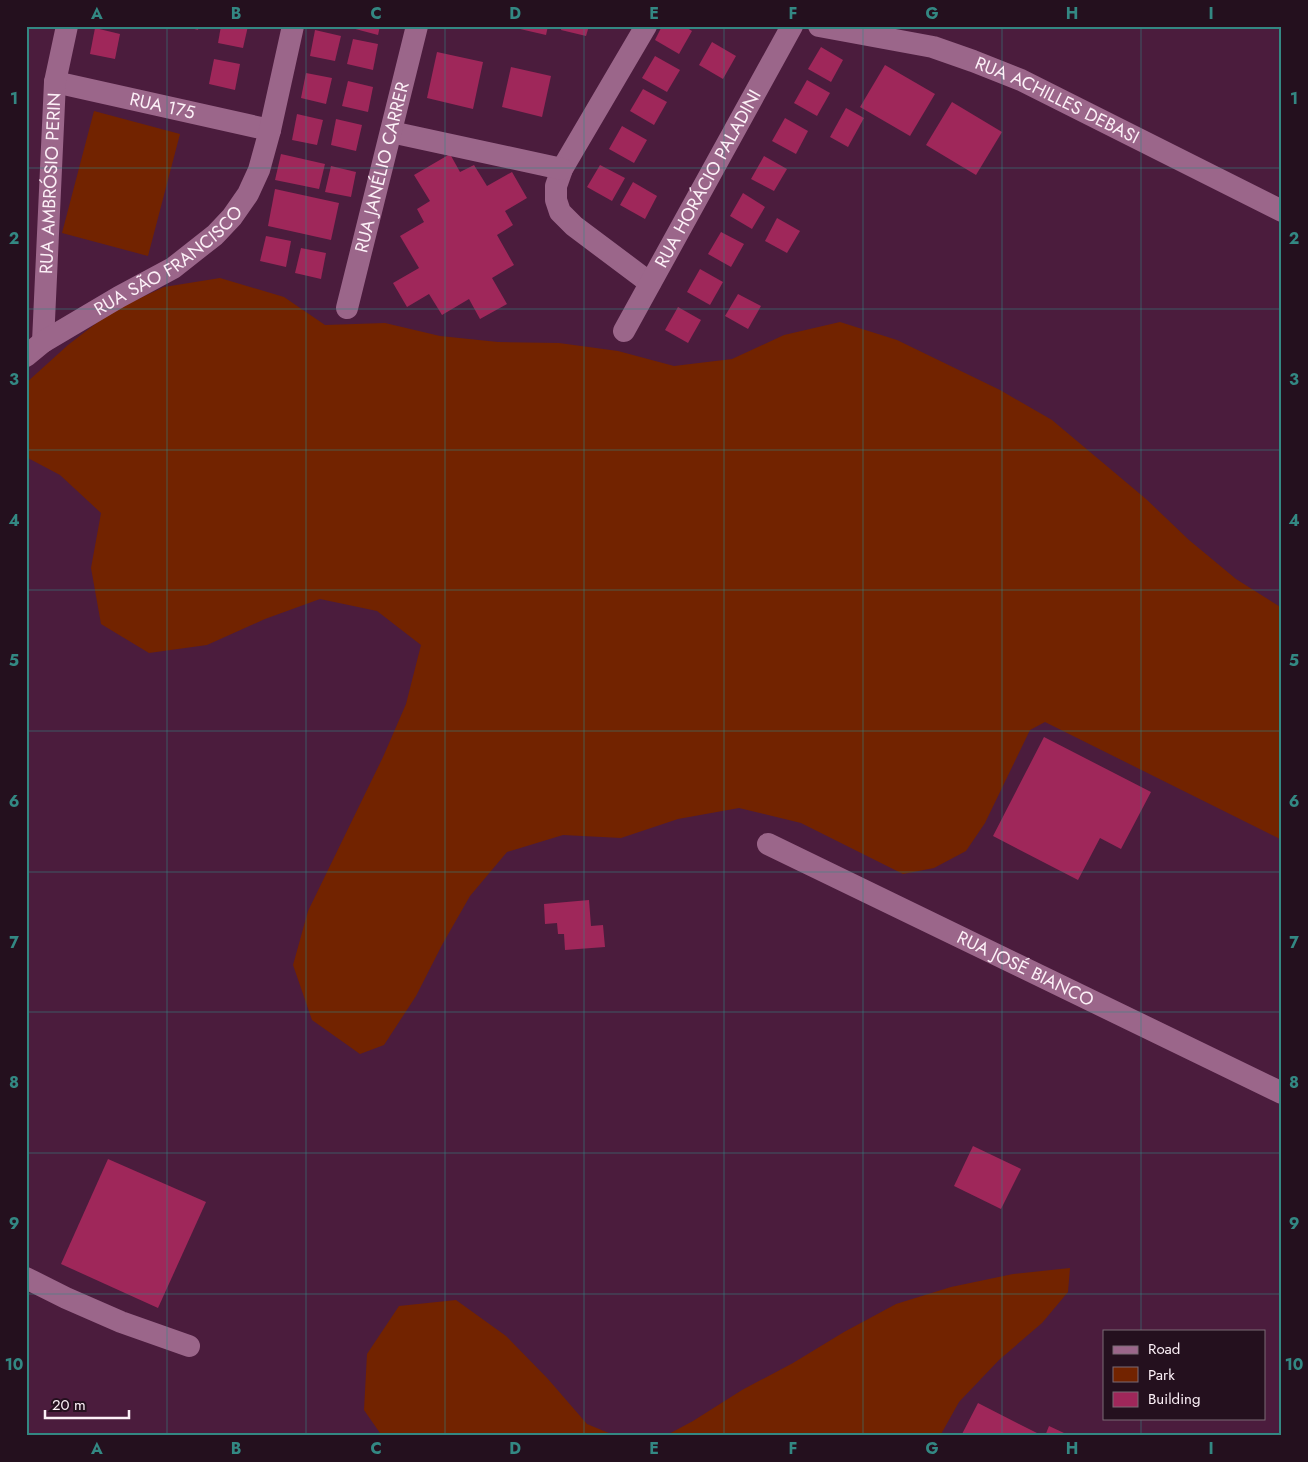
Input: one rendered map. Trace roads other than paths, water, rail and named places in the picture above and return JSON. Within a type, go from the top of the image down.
[{"type":"street","name":"RUA AMBRÓSIO PERIN","points":[[35,349],[55,82],[67,26]]},
{"type":"street","name":"RUA SÃO FRANCISCO","points":[[35,349],[119,297],[173,268],[215,235],[232,217],[248,194],[259,170],[270,130],[293,26]]},
{"type":"street","name":"RUA JANÉLIO CARRER","points":[[347,308],[416,26]]},
{"type":"street","points":[[646,26],[562,169],[556,186],[556,200],[560,212],[574,226],[650,283]]},
{"type":"street","name":"RUA HORÁCIO PALADINI","points":[[624,331],[792,26]]},
{"type":"street","name":"RUA ACHILLES DEBASI","points":[[820,26],[933,47],[973,60],[1021,80],[1282,211]]},
{"type":"street","name":"RUA 175","points":[[55,82],[270,130]]},
{"type":"street","points":[[391,132],[562,169]]},
{"type":"street","name":"RUA JOSÉ BIANCO","points":[[768,844],[1282,1093]]},
{"type":"street","points":[[26,1278],[121,1322],[189,1346]]}]
